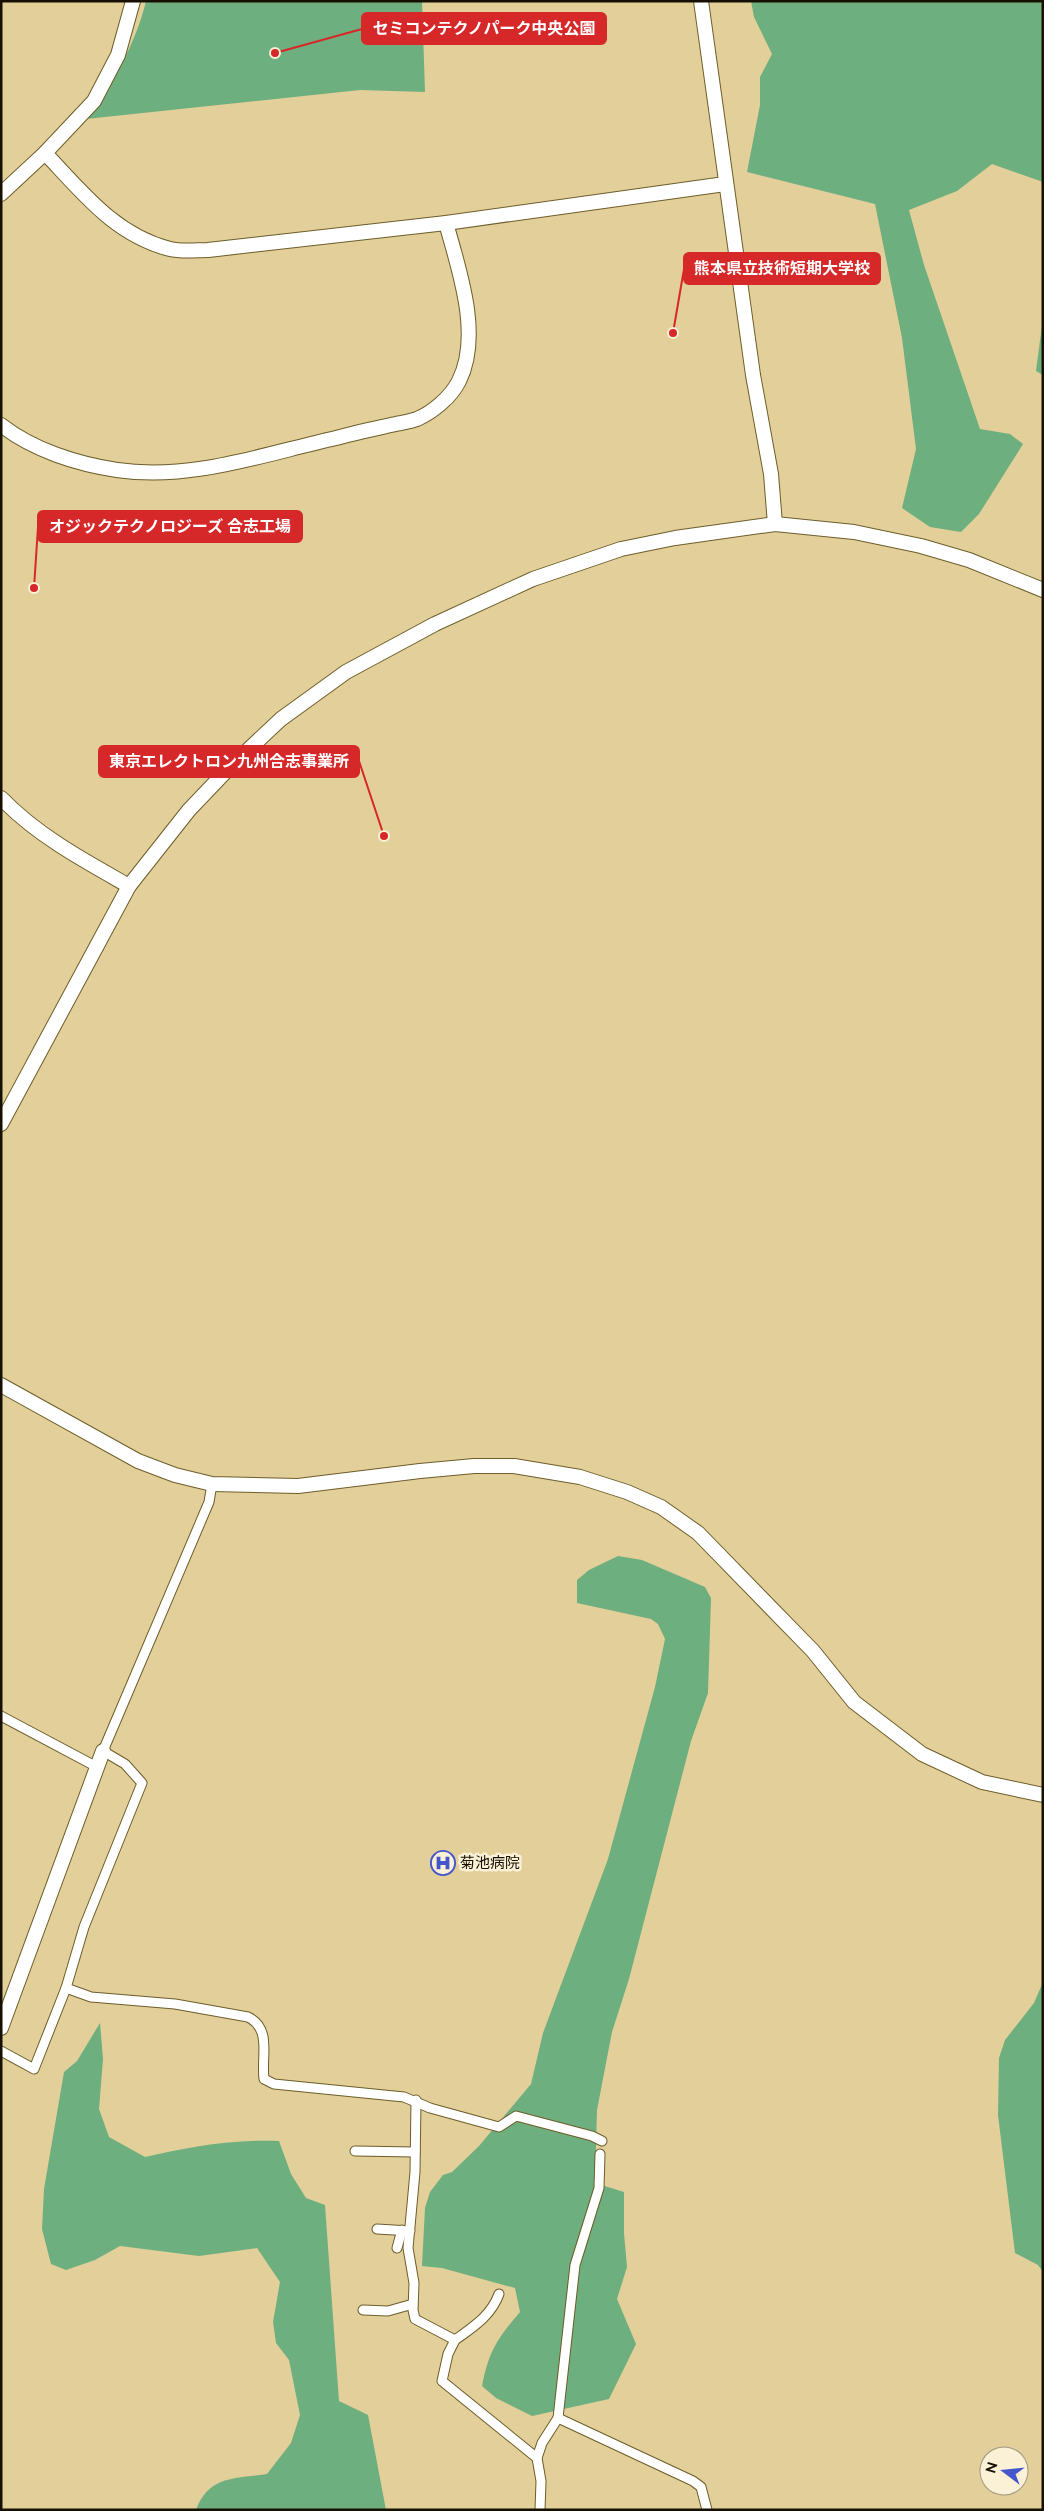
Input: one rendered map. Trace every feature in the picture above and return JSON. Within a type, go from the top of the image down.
[{"type":"street","points":[[1,194],[45,153],[94,101],[118,55],[133,1]]},
{"type":"street","points":[[701,1],[753,375],[771,474],[775,524]]},
{"type":"street","points":[[45,153],[103,214],[138,239],[172,250],[208,250],[446,223],[725,184]]},
{"type":"street","points":[[1,425],[12,434],[65,459],[117,470],[168,473],[232,464],[417,419],[446,400],[458,382],[468,354],[469,331],[459,270],[446,223]]},
{"type":"street","points":[[1,1124],[129,886],[189,810],[231,766],[282,719],[354,668],[488,599],[580,562],[621,549],[675,538],[775,524],[854,532],[914,544],[968,560],[1043,590]]},
{"type":"street","points":[[1,798],[16,813],[54,843],[129,886]]},
{"type":"street","points":[[1,1385],[138,1461],[175,1475],[212,1484],[298,1486],[420,1471],[474,1466],[514,1466],[580,1477],[627,1492],[661,1507],[698,1533],[813,1651],[854,1702],[922,1754],[982,1782],[1043,1795]]},
{"type":"street","points":[[1,2028],[97,1767],[208,1502],[212,1484]]},
{"type":"street","points":[[1,1716],[97,1767]]},
{"type":"street","points":[[1,2051],[34,2068],[66,1988],[84,1927],[142,1784],[125,1764],[103,1752]]},
{"type":"street","points":[[66,1988],[91,1997],[175,2004],[248,2017],[256,2021],[264,2032],[264,2079],[274,2084],[404,2096],[430,2108],[499,2127],[516,2116],[592,2136],[602,2141]]},
{"type":"street","points":[[416,2100],[415,2152],[406,2231],[414,2284],[413,2304],[415,2320],[455,2340]]},
{"type":"street","points":[[355,2152],[415,2152]]},
{"type":"street","points":[[540,2510],[541,2481],[537,2458],[542,2442],[558,2418],[575,2265],[598,2188],[600,2154]]},
{"type":"street","points":[[377,2229],[406,2231]]},
{"type":"street","points":[[397,2248],[406,2231]]},
{"type":"street","points":[[499,2294],[495,2304],[481,2322],[455,2340],[448,2354],[442,2381],[537,2458]]},
{"type":"street","points":[[363,2310],[388,2311],[413,2304]]},
{"type":"street","points":[[558,2418],[693,2481],[701,2487],[707,2510]]},
{"type":"green space","points":[[146,1],[422,1],[425,92],[360,90],[86,119],[105,93],[122,63],[136,33]]},
{"type":"green space","points":[[751,1],[1043,1],[1043,182],[992,164],[957,191],[909,210],[924,265],[980,429],[1010,434],[1023,444],[979,514],[961,532],[930,527],[902,508],[916,449],[902,338],[875,204],[747,172],[760,105],[760,77],[772,54],[754,17]]},
{"type":"green space","points":[[1043,318],[1043,375],[1036,371]]},
{"type":"green space","points":[[618,1556],[642,1560],[705,1587],[711,1598],[708,1693],[691,1741],[629,1979],[612,2032],[597,2110],[595,2183],[624,2192],[624,2233],[627,2267],[617,2299],[636,2344],[609,2399],[532,2416],[496,2398],[482,2386],[495,2346],[520,2312],[515,2288],[442,2268],[422,2266],[425,2208],[430,2192],[443,2175],[452,2172],[479,2146],[531,2084],[543,2033],[608,1859],[655,1687],[665,1639],[658,1624],[651,1619],[577,1603],[577,1580],[589,1570]]},
{"type":"green space","points":[[1043,1982],[1043,2272],[1038,2265],[1015,2253],[998,2115],[999,2058],[1005,2040],[1034,2003]]},
{"type":"green space","points":[[100,2023],[103,2059],[99,2109],[109,2137],[145,2157],[212,2144],[245,2141],[279,2141],[291,2174],[306,2198],[325,2205],[339,2401],[368,2415],[386,2510],[196,2510],[208,2490],[216,2485],[234,2478],[267,2474],[291,2443],[300,2415],[289,2360],[276,2343],[273,2322],[280,2282],[257,2248],[199,2256],[120,2246],[95,2260],[66,2270],[51,2264],[42,2229],[44,2189],[64,2072],[77,2061]]},
{"type":"place","name":"セミコンテクノパーク中央公園","points":[[275,53]]},
{"type":"place","name":"熊本県立技術短期大学校","points":[[673,333]]},
{"type":"place","name":"オジックテクノロジーズ 合志工場","points":[[34,588]]},
{"type":"place","name":"東京エレクトロン九州合志事業所","points":[[384,836]]},
{"type":"place","name":"菊池病院","points":[[443,1863]]}]
